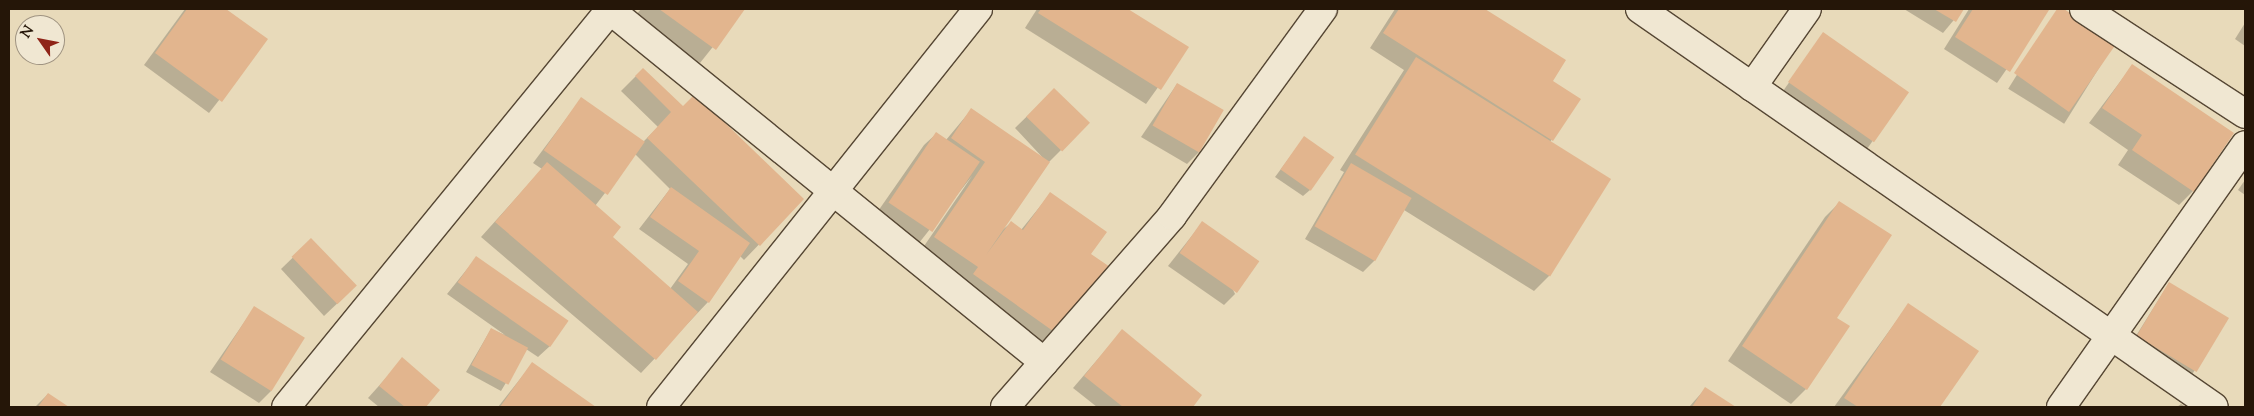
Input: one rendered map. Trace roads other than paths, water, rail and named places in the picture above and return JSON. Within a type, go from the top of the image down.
[{"type":"street","points":[[286,407],[610,9],[835,188],[1044,362]]},
{"type":"street","points":[[661,407],[978,9]]},
{"type":"street","points":[[1005,407],[1172,216],[1323,9]]},
{"type":"street","points":[[1640,9],[2214,407]]},
{"type":"street","points":[[1752,87],[1807,9]]},
{"type":"street","points":[[2084,9],[2245,114]]},
{"type":"street","points":[[2061,407],[2112,338],[2245,145]]}]
